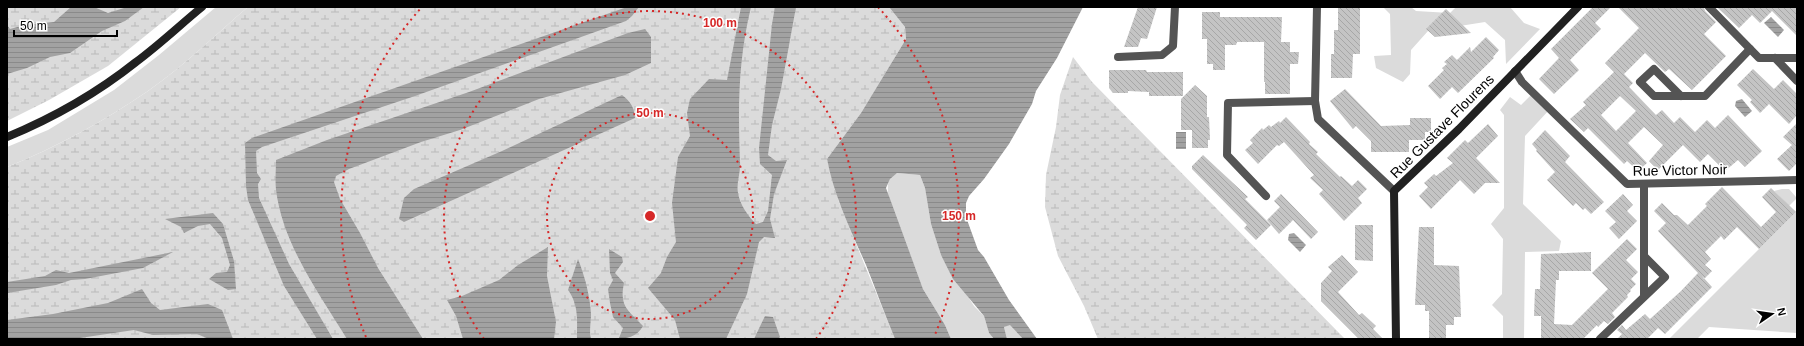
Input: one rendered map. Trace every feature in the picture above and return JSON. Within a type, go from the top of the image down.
[{"type":"street","points":[[7,137],[38,124],[101,87],[136,63],[202,7]]},
{"type":"street","points":[[1118,57],[1162,55],[1173,46],[1175,7]]},
{"type":"street","points":[[1317,7],[1315,101],[1318,119],[1394,191]]},
{"type":"street","name":"Rue Gustave Flourens","points":[[1396,339],[1394,191],[1578,7]]},
{"type":"street","points":[[1709,7],[1759,58],[1797,58]]},
{"type":"street","points":[[1682,96],[1654,69],[1640,82],[1654,96],[1682,96],[1705,96],[1750,49]]},
{"type":"street","points":[[1775,58],[1797,81]]},
{"type":"street","name":"Rue Victor Noir","points":[[1515,71],[1522,82],[1627,184],[1797,180]]},
{"type":"street","points":[[1266,196],[1227,155],[1228,103],[1315,101]]},
{"type":"street","points":[[1644,184],[1644,296]]},
{"type":"street","points":[[1600,339],[1664,277],[1644,256]]},
{"type":"green space","points":[[7,7],[181,7],[108,66],[49,100],[7,121]]},
{"type":"green space","points":[[216,7],[248,7],[174,71],[148,91],[97,123],[62,142],[7,167],[7,147],[48,130],[114,90],[159,55]]},
{"type":"green space","points":[[248,7],[889,7],[905,27],[906,39],[861,113],[827,159],[839,202],[895,339],[7,339],[7,167],[62,142],[97,123],[148,91],[199,50]]},
{"type":"green space","points":[[1383,7],[1411,7],[1416,11],[1450,13],[1456,7],[1510,7],[1524,23],[1540,29],[1506,64],[1505,40],[1485,22],[1428,31],[1411,50],[1410,74],[1403,82],[1376,68],[1374,56],[1391,55],[1390,14]]},
{"type":"green space","points":[[1073,57],[1092,82],[1345,339],[1098,339],[1084,306],[1058,256],[1045,207],[1046,175],[1056,127],[1060,95]]},
{"type":"green space","points":[[1533,93],[1550,109],[1525,136],[1523,204],[1561,241],[1559,251],[1525,252],[1524,339],[1503,339],[1503,316],[1492,305],[1502,294],[1503,239],[1491,224],[1504,208],[1504,115],[1500,110],[1510,97],[1521,105]]},
{"type":"green space","points":[[897,173],[920,175],[925,188],[931,224],[941,255],[974,306],[984,316],[989,333],[994,339],[951,339],[945,325],[923,289],[889,199],[888,184],[893,175]]},
{"type":"green space","points":[[1789,189],[1796,197],[1796,199],[1789,206],[1774,191]]},
{"type":"green space","points":[[1796,212],[1797,333],[1709,327],[1697,339],[1669,339]]},
{"type":"green space","points":[[1010,324],[1023,339],[1007,339],[1004,327]]},
{"type":"shaded area","points":[[71,7],[94,7],[108,13],[124,8],[144,7],[125,21],[102,31],[70,53],[50,57],[27,68],[7,74],[7,25],[10,29],[25,25],[54,22]]},
{"type":"shaded area","points":[[627,7],[639,7],[626,21],[415,96],[262,147],[256,151],[257,173],[261,179],[258,184],[259,198],[289,264],[333,339],[317,339],[284,286],[248,200],[246,186],[245,143],[252,138]]},
{"type":"shaded area","points":[[741,7],[751,7],[741,65],[739,103],[740,166],[738,189],[742,206],[756,224],[763,222],[768,211],[772,175],[760,164],[759,148],[775,7],[796,7],[781,89],[772,125],[768,155],[776,161],[787,160],[774,194],[770,219],[775,238],[764,237],[759,242],[747,294],[726,339],[680,339],[675,320],[648,288],[661,273],[667,257],[676,242],[672,203],[678,157],[690,136],[687,113],[690,99],[709,79],[727,80]]},
{"type":"shaded area","points":[[889,7],[1083,7],[1057,58],[1036,91],[1032,104],[1009,144],[984,179],[969,196],[966,203],[966,217],[978,250],[984,257],[1009,300],[1037,339],[1023,339],[1010,325],[1004,327],[1007,339],[994,339],[989,333],[984,316],[953,279],[941,255],[931,224],[925,188],[920,175],[897,173],[890,179],[886,188],[923,289],[945,325],[951,339],[895,339],[866,265],[838,200],[827,159],[861,113],[906,39],[905,27]]},
{"type":"shaded area","points":[[1771,17],[1784,30],[1778,37],[1764,23]]},
{"type":"shaded area","points":[[645,29],[651,37],[651,63],[625,75],[539,99],[460,130],[421,142],[349,169],[336,176],[334,182],[340,199],[378,268],[423,339],[347,339],[314,286],[294,249],[286,230],[276,190],[276,160],[327,140],[469,92],[628,33]]},
{"type":"shaded area","points":[[622,95],[632,105],[635,118],[404,222],[399,219],[404,198],[414,189],[502,151]]},
{"type":"shaded area","points":[[1742,99],[1752,111],[1745,117],[1735,106],[1736,101]]},
{"type":"shaded area","points":[[1176,132],[1186,132],[1186,149],[1176,149]]},
{"type":"shaded area","points":[[213,213],[223,224],[234,261],[236,289],[228,290],[209,279],[216,273],[227,272],[230,265],[222,238],[210,224],[198,226],[184,233],[181,227],[165,219]]},
{"type":"shaded area","points":[[1294,233],[1306,245],[1300,252],[1288,240],[1289,234]]},
{"type":"shaded area","points":[[548,247],[547,276],[556,322],[554,339],[463,339],[456,316],[447,300],[462,296],[499,280],[518,265]]},
{"type":"shaded area","points":[[609,249],[622,257],[623,262],[615,273],[624,283],[624,303],[629,312],[643,326],[638,333],[623,339],[615,339],[619,338],[623,328],[613,317],[610,303],[608,289],[613,280],[610,273]]},
{"type":"shaded area","points":[[173,252],[143,268],[85,279],[71,280],[56,285],[7,293],[7,282],[45,276],[56,270],[69,273]]},
{"type":"shaded area","points":[[578,259],[590,300],[591,339],[577,339],[576,307],[568,290]]},
{"type":"shaded area","points":[[142,289],[151,303],[160,310],[208,304],[222,310],[233,339],[209,339],[197,334],[153,335],[134,330],[73,339],[7,339],[7,320],[53,314],[108,303]]},
{"type":"shaded area","points":[[765,316],[773,317],[780,337],[778,339],[754,339]]},
{"type":"building","points":[[1138,7],[1157,7],[1147,39],[1141,38],[1138,47],[1124,47]]},
{"type":"building","points":[[1338,7],[1360,7],[1360,54],[1353,54],[1352,78],[1331,78],[1331,54],[1334,54],[1334,30],[1338,30]]},
{"type":"building","points":[[1593,7],[1611,7],[1595,23],[1601,29],[1570,60],[1579,70],[1554,94],[1539,79],[1559,58],[1551,49]]},
{"type":"building","points":[[1618,7],[1704,7],[1705,11],[1716,22],[1704,34],[1726,56],[1692,90],[1669,69],[1665,72],[1645,53],[1624,74],[1633,83],[1629,87],[1656,115],[1662,110],[1674,123],[1680,117],[1695,132],[1707,120],[1715,128],[1728,115],[1762,151],[1745,167],[1738,160],[1725,171],[1708,154],[1700,162],[1683,145],[1658,170],[1649,161],[1663,145],[1644,127],[1628,143],[1647,163],[1638,171],[1627,161],[1624,164],[1588,128],[1584,132],[1570,119],[1586,105],[1583,102],[1614,72],[1605,63],[1639,28]],"holes":[[[1620,96],[1636,111],[1616,131],[1601,115]]]},
{"type":"building","points":[[1717,7],[1797,7],[1797,36],[1772,11],[1760,23],[1752,15],[1739,28]]},
{"type":"building","points":[[1446,9],[1471,33],[1435,37],[1426,29]]},
{"type":"building","points":[[1202,12],[1220,12],[1220,17],[1282,17],[1281,42],[1290,42],[1290,52],[1299,52],[1298,64],[1290,64],[1290,94],[1265,94],[1264,42],[1237,42],[1236,45],[1225,45],[1225,70],[1213,70],[1213,64],[1207,64],[1207,39],[1202,39]]},
{"type":"building","points":[[1486,37],[1499,50],[1493,57],[1494,58],[1458,93],[1452,87],[1440,99],[1428,86],[1444,70],[1442,68],[1447,64],[1444,62],[1452,55],[1457,60],[1470,47],[1471,52]]},
{"type":"building","points":[[1753,69],[1774,89],[1783,80],[1797,94],[1797,115],[1789,124],[1769,104],[1760,113],[1750,102],[1752,100],[1737,85]]},
{"type":"building","points":[[1109,70],[1183,72],[1183,96],[1149,96],[1149,92],[1128,91],[1128,93],[1113,93],[1109,88]]},
{"type":"building","points":[[1195,85],[1207,96],[1207,117],[1209,117],[1210,140],[1208,140],[1208,148],[1192,148],[1192,130],[1181,130],[1181,99]]},
{"type":"building","points":[[1345,89],[1381,126],[1410,125],[1410,118],[1431,118],[1431,132],[1425,132],[1425,140],[1409,140],[1409,152],[1371,152],[1371,141],[1356,126],[1353,129],[1330,101]]},
{"type":"building","points":[[1286,117],[1310,142],[1309,144],[1318,152],[1316,154],[1340,177],[1341,176],[1352,186],[1358,180],[1367,189],[1358,198],[1362,203],[1344,221],[1319,194],[1323,190],[1310,178],[1314,175],[1284,142],[1279,146],[1277,145],[1258,164],[1245,150],[1253,143],[1250,140],[1262,128],[1263,130],[1269,125],[1271,127],[1279,121],[1280,123]]},
{"type":"building","points":[[1797,123],[1797,163],[1789,171],[1777,159],[1792,145],[1783,137]]},
{"type":"building","points":[[1488,124],[1498,136],[1476,158],[1500,183],[1485,183],[1474,194],[1460,180],[1431,209],[1419,196],[1428,187],[1424,183],[1434,174],[1436,176],[1453,163],[1447,158],[1465,140],[1468,143]]},
{"type":"building","points":[[1545,130],[1570,156],[1565,162],[1604,202],[1591,214],[1585,208],[1583,210],[1576,203],[1573,206],[1547,180],[1555,172],[1536,151],[1537,150],[1532,144]]},
{"type":"building","points":[[1203,155],[1248,197],[1245,199],[1271,225],[1256,240],[1244,228],[1247,225],[1192,169],[1192,166]]},
{"type":"building","points":[[1722,187],[1761,227],[1776,212],[1762,197],[1771,188],[1796,212],[1759,249],[1737,227],[1724,240],[1721,236],[1705,252],[1711,259],[1705,265],[1712,271],[1704,279],[1712,287],[1665,334],[1658,328],[1647,339],[1617,339],[1622,334],[1617,330],[1622,325],[1626,330],[1645,314],[1650,319],[1681,291],[1698,273],[1658,231],[1666,223],[1654,211],[1662,203],[1674,215],[1677,215],[1688,225],[1707,206],[1705,204]]},
{"type":"building","points":[[1281,194],[1318,232],[1311,239],[1293,220],[1279,234],[1267,220],[1280,207],[1274,201]]},
{"type":"building","points":[[1623,194],[1633,205],[1627,211],[1637,221],[1619,239],[1609,228],[1616,222],[1605,211]]},
{"type":"building","points":[[1355,225],[1373,225],[1373,261],[1355,260]]},
{"type":"building","points":[[1419,227],[1434,227],[1434,265],[1459,266],[1461,317],[1454,317],[1454,325],[1446,325],[1446,339],[1429,339],[1429,311],[1425,311],[1425,305],[1415,305]]},
{"type":"building","points":[[1627,239],[1637,249],[1626,260],[1638,272],[1631,279],[1636,284],[1630,290],[1631,291],[1627,295],[1628,297],[1612,313],[1615,317],[1608,324],[1604,321],[1598,327],[1597,325],[1584,338],[1541,339],[1541,316],[1534,316],[1535,289],[1540,289],[1541,254],[1591,252],[1591,271],[1559,271],[1559,280],[1556,280],[1554,324],[1572,325],[1608,289],[1592,273]]},
{"type":"building","points":[[1342,255],[1358,272],[1338,292],[1359,315],[1362,313],[1376,326],[1373,329],[1383,339],[1359,339],[1321,301],[1321,283],[1332,271],[1328,267]]}]
